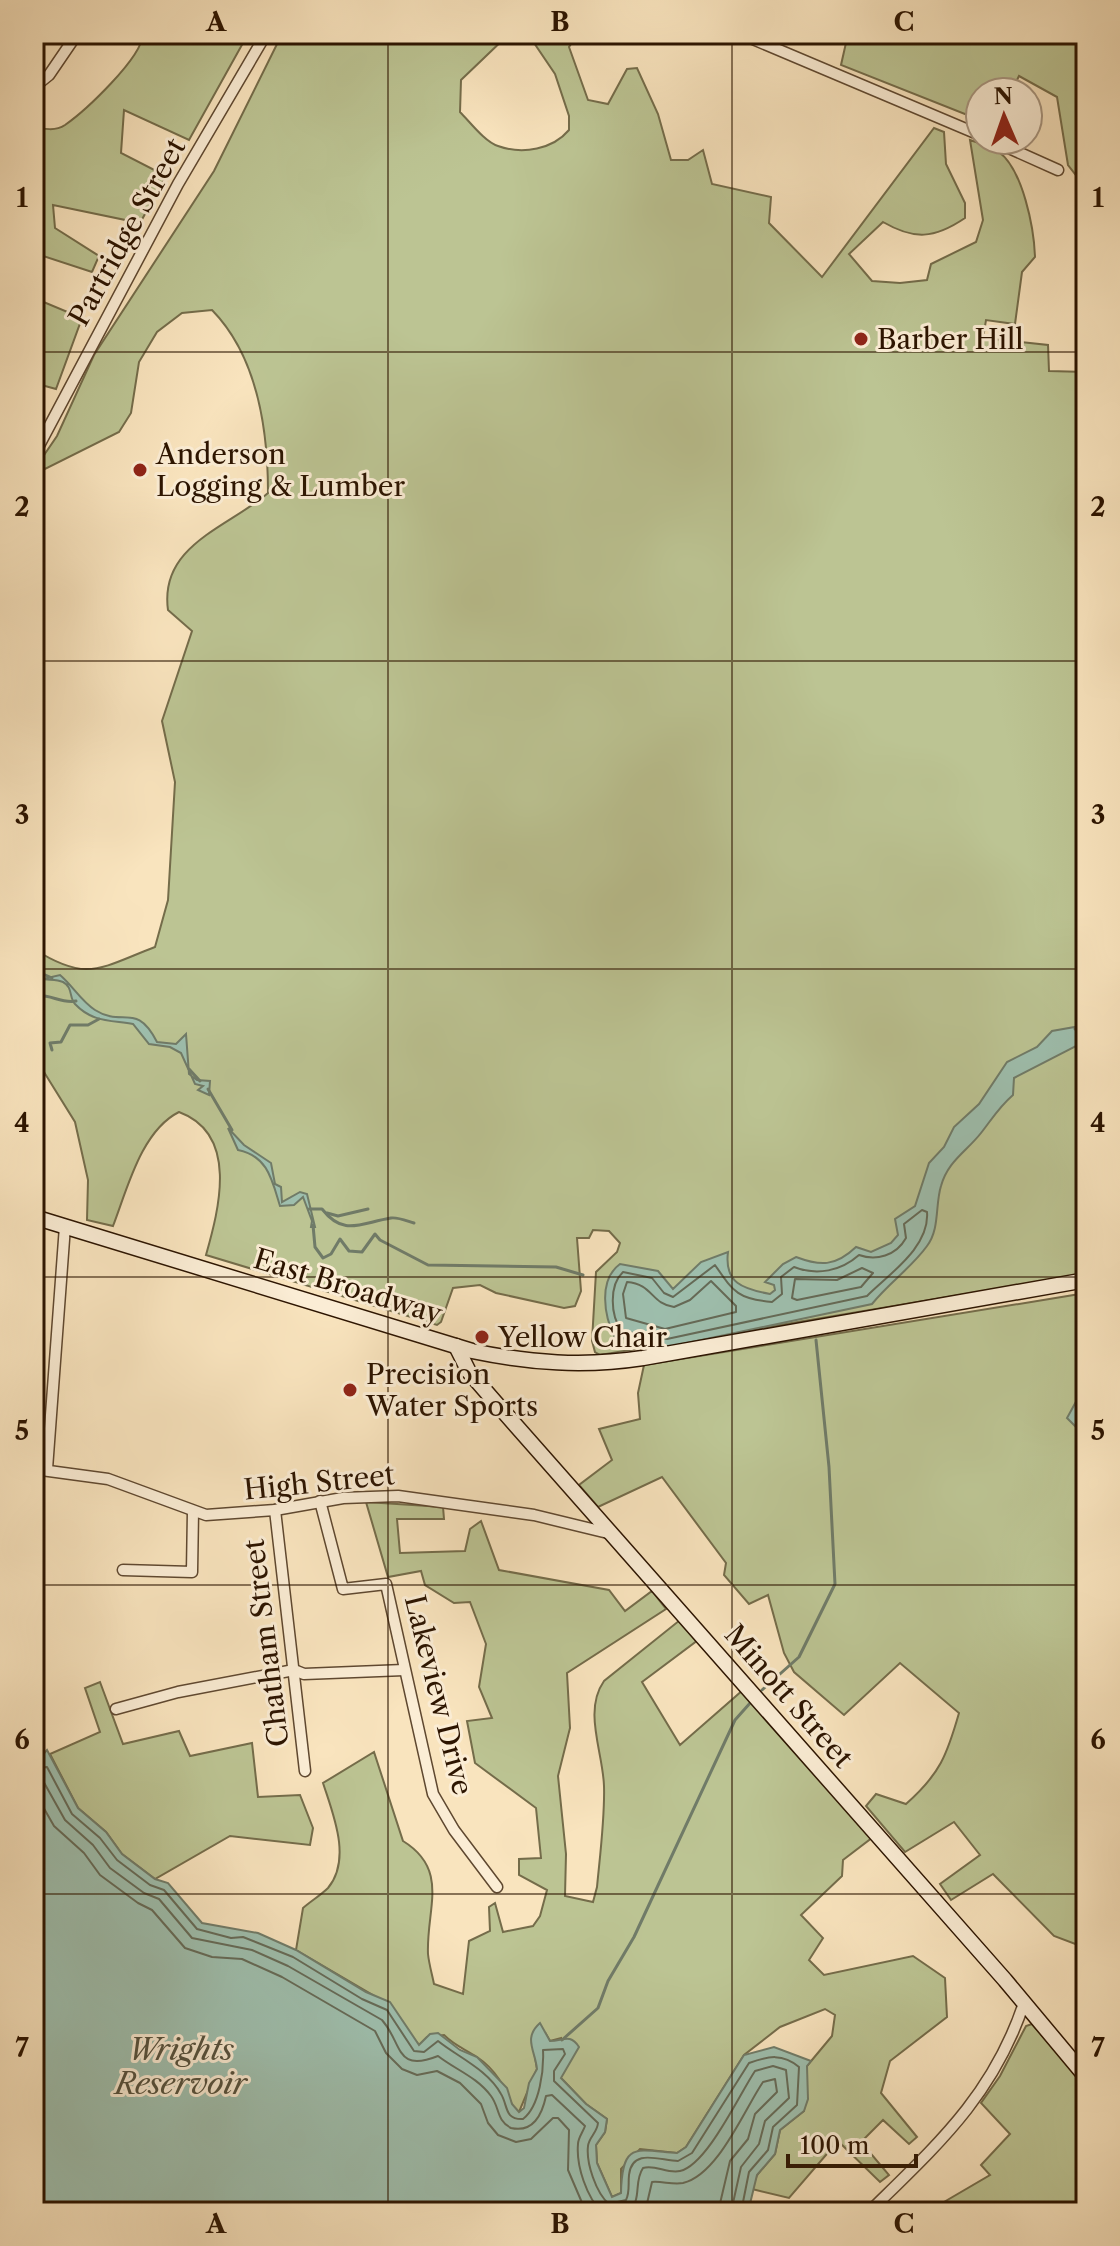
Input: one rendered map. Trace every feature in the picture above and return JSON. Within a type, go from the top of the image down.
[{"type":"main road","name":"East Broadway","points":[[34,1217],[456,1346],[546,1364],[605,1363],[1086,1280]]},
{"type":"main road","name":"Minott Street","points":[[456,1346],[478,1383],[1086,2077]]},
{"type":"street","points":[[34,87],[49,75],[77,34]]},
{"type":"street","name":"Partridge Street","points":[[34,455],[178,184],[266,34]]},
{"type":"street","points":[[741,34],[964,128]]},
{"type":"street","points":[[1027,156],[1058,170]]},
{"type":"street","points":[[47,1469],[65,1226]]},
{"type":"street","name":"High Street","points":[[34,1469],[108,1479],[193,1511],[226,1515],[366,1497],[432,1499],[534,1515],[613,1534]]},
{"type":"street","name":"Lakeview Drive","points":[[320,1501],[343,1589],[386,1584],[433,1794],[454,1830],[497,1887]]},
{"type":"street","name":"Chatham Street","points":[[275,1510],[305,1771]]},
{"type":"street","points":[[123,1570],[192,1572],[193,1511]]},
{"type":"street","points":[[116,1709],[178,1692],[294,1670],[304,1674],[404,1670]]},
{"type":"street","points":[[869,2212],[984,2091],[1012,2040],[1024,2003]]},
{"type":"green space","points":[[143,34],[248,34],[189,140],[124,110],[121,153],[166,176],[140,223],[53,205],[55,228],[99,256],[92,272],[34,253],[34,125],[54,129],[74,118],[123,70]]},
{"type":"green space","points":[[282,34],[509,34],[461,80],[460,112],[493,144],[527,150],[555,142],[569,130],[569,116],[555,74],[528,34],[578,34],[569,47],[588,100],[608,104],[627,69],[637,68],[658,114],[671,160],[688,160],[703,150],[712,184],[771,197],[769,223],[822,277],[934,128],[944,132],[946,164],[965,203],[965,218],[943,230],[924,235],[905,232],[883,222],[849,254],[872,281],[900,283],[927,280],[931,264],[976,242],[983,220],[973,156],[1003,156],[1007,160],[1026,200],[1035,257],[1022,272],[1015,324],[986,320],[983,338],[1048,345],[1049,371],[1086,372],[1086,1274],[600,1355],[595,1352],[592,1341],[596,1272],[617,1252],[620,1243],[609,1231],[593,1230],[589,1238],[577,1238],[581,1291],[575,1306],[564,1308],[496,1293],[480,1285],[453,1288],[441,1322],[437,1325],[206,1255],[219,1195],[217,1155],[210,1137],[198,1123],[179,1112],[166,1121],[145,1147],[113,1226],[87,1220],[88,1180],[75,1122],[34,1056],[34,949],[68,966],[94,969],[155,947],[168,900],[175,782],[162,721],[192,631],[168,610],[168,588],[174,569],[185,553],[268,493],[266,444],[257,396],[250,372],[228,329],[212,310],[182,313],[157,332],[139,362],[131,413],[119,432],[45,469],[40,461],[57,436],[94,355],[214,171]]},
{"type":"green space","points":[[848,34],[1086,34],[1086,188],[1068,165],[1057,97],[1044,90],[1044,76],[964,76],[964,114],[841,65]]},
{"type":"green space","points":[[34,298],[82,318],[56,389],[34,383]]},
{"type":"green space","points":[[1086,1293],[1086,1948],[1054,1936],[993,1874],[951,1900],[940,1884],[980,1855],[954,1822],[905,1852],[866,1806],[876,1794],[906,1804],[918,1793],[941,1763],[959,1713],[900,1663],[844,1715],[794,1672],[784,1653],[768,1595],[749,1604],[724,1575],[726,1563],[662,1477],[598,1507],[579,1485],[612,1460],[599,1429],[640,1419],[638,1393],[644,1365]]},
{"type":"green space","points":[[366,1502],[443,1507],[444,1519],[397,1519],[400,1553],[465,1551],[470,1529],[481,1521],[499,1570],[609,1590],[625,1611],[652,1591],[666,1609],[567,1673],[570,1728],[558,1776],[566,1854],[565,1896],[593,1902],[597,1887],[604,1798],[595,1718],[598,1693],[604,1681],[680,1620],[698,1640],[642,1682],[680,1745],[743,1690],[873,1837],[843,1860],[842,1876],[801,1915],[823,1938],[809,1960],[824,1975],[913,1956],[945,1978],[947,2017],[890,2061],[881,2093],[917,2137],[909,2144],[883,2120],[861,2142],[889,2175],[880,2182],[838,2141],[789,2198],[752,2189],[757,2175],[775,2154],[780,2130],[804,2111],[807,2066],[832,2036],[835,2015],[825,2009],[780,2027],[744,2055],[686,2147],[677,2153],[640,2149],[621,2169],[621,2193],[612,2197],[597,2163],[596,2145],[605,2132],[607,2119],[586,2104],[561,2078],[561,2038],[550,2041],[546,2034],[534,2051],[537,2069],[519,2112],[514,2109],[496,2074],[484,2062],[444,2035],[427,2037],[419,2045],[383,2001],[296,1950],[303,1908],[328,1888],[339,1864],[338,1836],[323,1783],[374,1752],[403,1841],[417,1852],[431,1878],[428,1954],[434,1984],[463,1994],[469,1941],[490,1931],[489,1907],[495,1903],[503,1932],[533,1926],[540,1916],[547,1890],[519,1875],[519,1859],[541,1858],[536,1808],[475,1763],[467,1721],[492,1718],[479,1687],[486,1644],[470,1602],[454,1603],[425,1585],[421,1571],[388,1577]]},
{"type":"green space","points":[[100,1682],[123,1744],[179,1731],[190,1756],[252,1743],[258,1797],[300,1795],[313,1828],[310,1845],[230,1836],[155,1879],[122,1854],[106,1832],[78,1808],[50,1754],[100,1732],[85,1688]]},
{"type":"green space","points":[[1032,2024],[1086,2086],[1086,2212],[932,2212],[932,2209],[990,2175],[981,2165],[1010,2134],[981,2103],[1000,2076],[1026,2026]]},
{"type":"water","points":[[60,975],[95,1010],[142,1022],[157,1042],[176,1044],[186,1034],[189,1070],[181,1053],[170,1047],[149,1044],[133,1024],[101,1019],[81,1010],[73,1002],[66,984],[44,979]]},
{"type":"water","points":[[1086,1025],[1086,1041],[1014,1078],[1013,1095],[944,1177],[936,1225],[927,1246],[872,1304],[668,1347],[651,1347],[636,1339],[615,1338],[605,1299],[608,1279],[620,1264],[658,1271],[673,1289],[701,1262],[728,1252],[729,1271],[737,1283],[770,1294],[775,1290],[774,1285],[765,1282],[783,1264],[796,1257],[827,1263],[856,1247],[871,1252],[891,1243],[898,1235],[895,1219],[915,1206],[929,1163],[944,1147],[954,1127],[979,1104],[1007,1062],[1037,1047],[1052,1031]]},
{"type":"water","points":[[191,1076],[210,1081],[209,1095],[198,1090],[203,1086],[195,1084]]},
{"type":"water","points":[[228,1128],[244,1145],[271,1163],[275,1184],[281,1187],[282,1202],[300,1192],[307,1194],[315,1227],[311,1227],[312,1221],[303,1197],[294,1205],[280,1206],[267,1170],[256,1158],[238,1150]]},
{"type":"water","points":[[1086,1397],[1086,1437],[1067,1418],[1078,1398]]},
{"type":"water","points":[[34,1687],[44,1716],[34,1732]]},
{"type":"water","name":"Wrights Reservoir","points":[[47,1750],[78,1808],[106,1832],[122,1854],[155,1879],[168,1883],[202,1923],[258,1933],[296,1950],[366,1992],[390,2002],[419,2045],[430,2034],[438,2033],[460,2050],[477,2057],[507,2088],[512,2104],[519,2112],[524,2108],[529,2083],[537,2069],[531,2044],[535,2029],[540,2023],[550,2041],[572,2040],[579,2047],[561,2078],[586,2104],[607,2119],[605,2132],[596,2145],[597,2163],[612,2197],[621,2193],[624,2164],[634,2152],[677,2153],[686,2147],[744,2055],[774,2047],[811,2061],[807,2066],[808,2099],[804,2111],[780,2130],[775,2154],[757,2175],[748,2212],[34,2212],[34,1759],[38,1760]]},
{"type":"waterway","points":[[34,970],[52,978]]},
{"type":"waterway","points":[[34,996],[76,1001]]},
{"type":"waterway","points":[[52,1050],[50,1043],[61,1042],[70,1025],[88,1025],[99,1019]]},
{"type":"waterway","points":[[1075,1029],[1086,1025]]},
{"type":"waterway","points":[[34,1028],[40,1042]]},
{"type":"waterway","points":[[189,1069],[200,1081]]},
{"type":"waterway","points":[[208,1089],[232,1130]]},
{"type":"waterway","points":[[309,1209],[322,1209],[330,1218],[345,1225],[394,1218],[414,1223]]},
{"type":"waterway","points":[[327,1213],[338,1216],[368,1209]]},
{"type":"waterway","points":[[313,1225],[315,1247],[323,1258],[331,1254],[340,1239],[349,1251],[362,1252],[375,1234],[380,1240],[428,1265],[556,1267],[583,1275]]},
{"type":"waterway","points":[[762,1690],[799,1657],[835,1584],[829,1467],[816,1340]]},
{"type":"waterway","points":[[562,2040],[598,2008],[608,1981],[634,1937],[735,1720],[751,1702]]},
{"type":"place","name":"Barber Hill","points":[[861,339]]},
{"type":"place","name":"Anderson Logging & Lumber","points":[[140,470]]},
{"type":"place","name":"Yellow Chair","points":[[482,1337]]},
{"type":"place","name":"Precision Water Sports","points":[[350,1390]]}]
